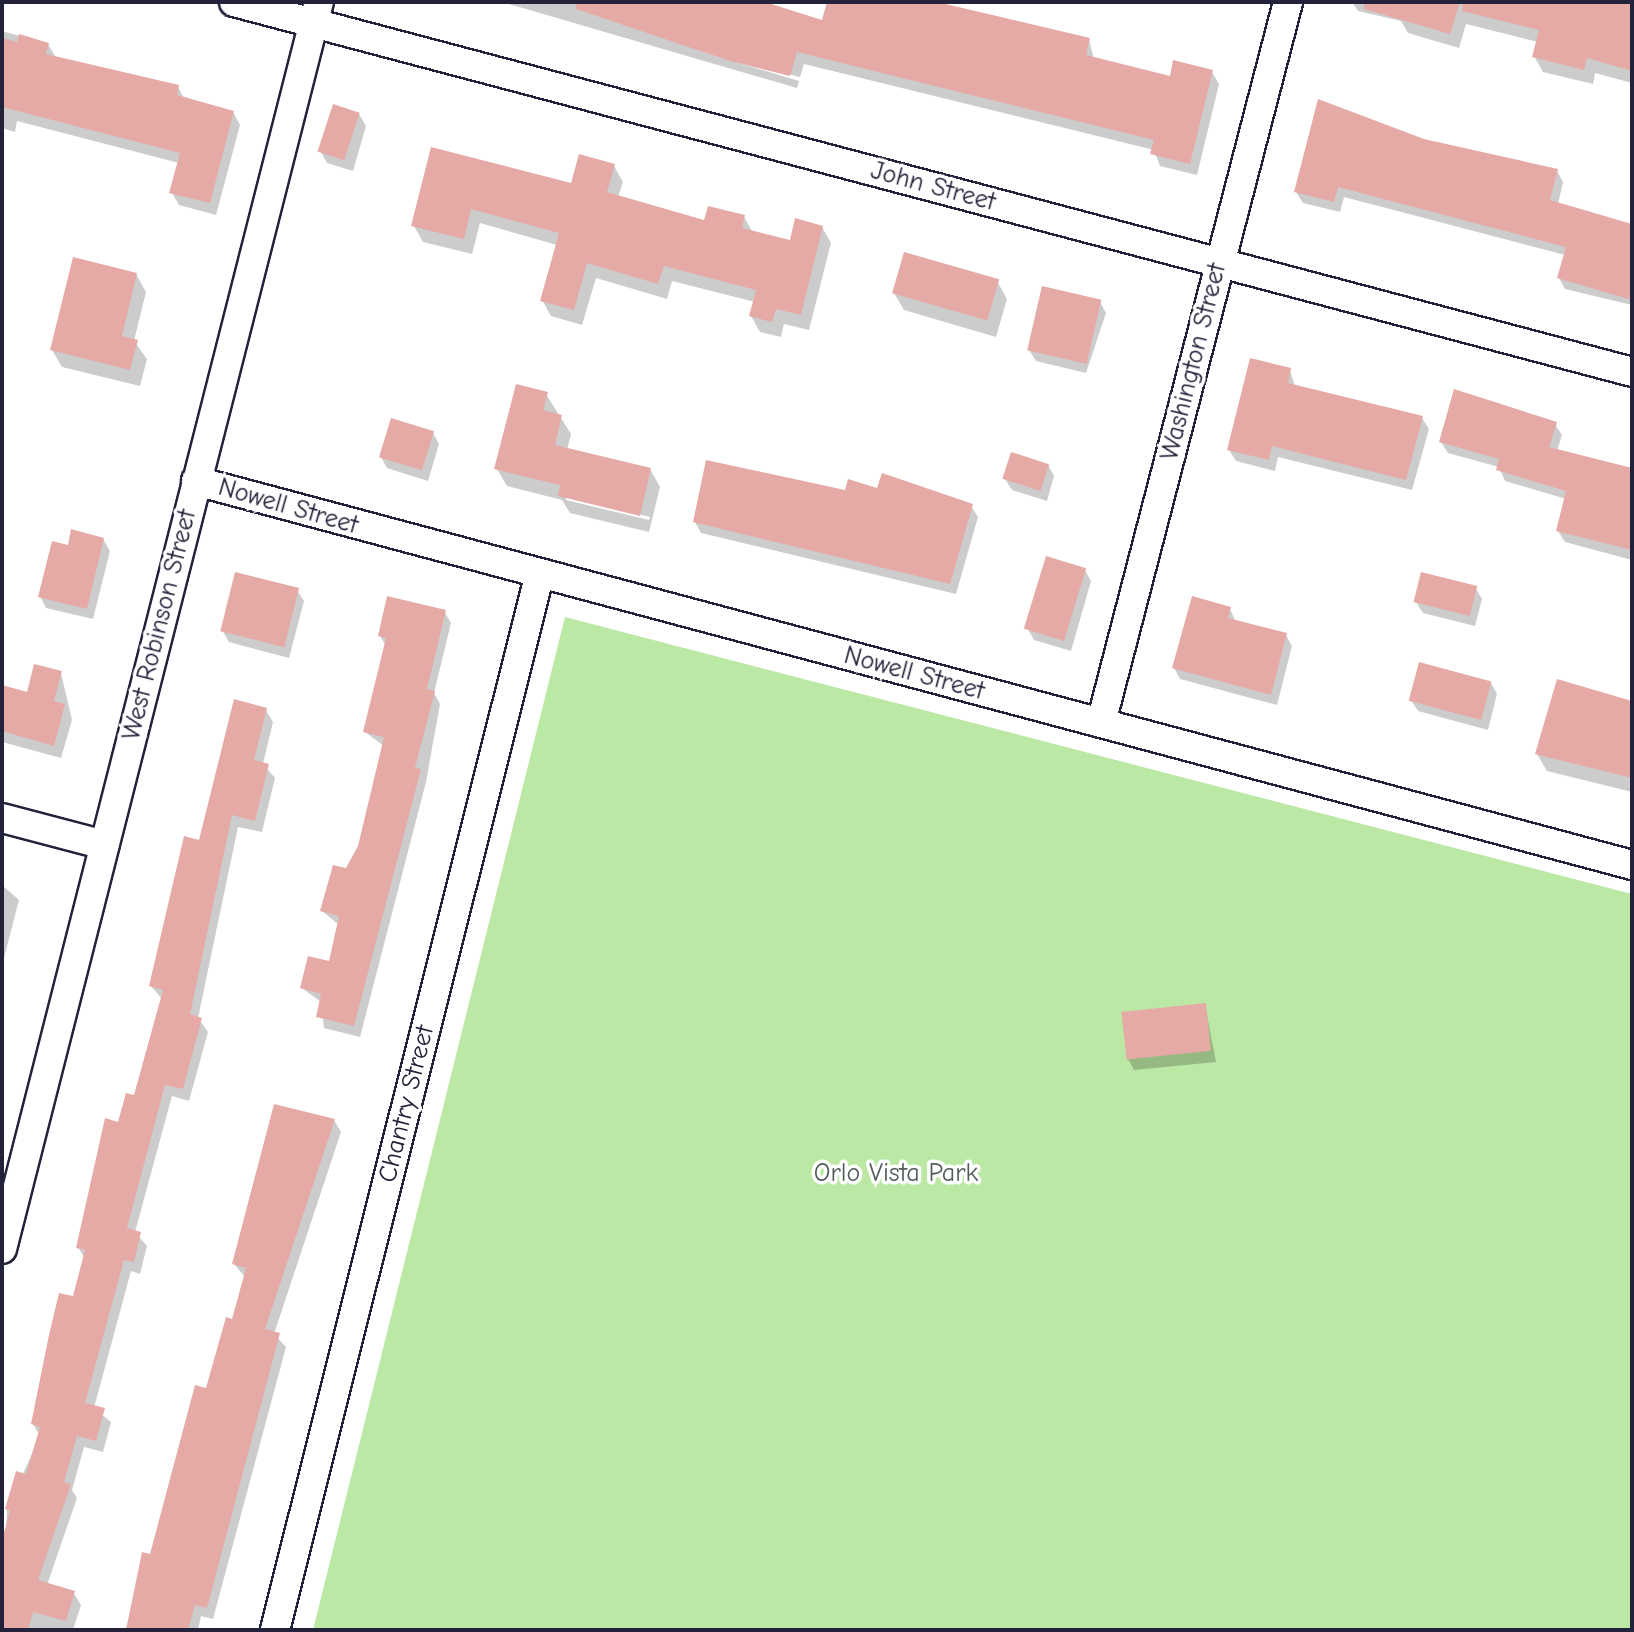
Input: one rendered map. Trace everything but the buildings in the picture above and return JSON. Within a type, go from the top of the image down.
[{"type":"street","name":"John Street","points":[[234,2],[316,13],[1219,262],[1632,372]]},
{"type":"street","name":"Washington Street","points":[[1101,723],[1288,2]]},
{"type":"street","name":"West Robinson Street","points":[[2,1249],[316,13]]},
{"type":"street","name":"Nowell Street","points":[[196,481],[539,577],[1632,865]]},
{"type":"street","name":"Chantry Street","points":[[275,1630],[539,577]]},
{"type":"street","points":[[2,818],[104,845]]},
{"type":"green space","name":"Orlo Vista Park","points":[[565,617],[1632,894],[1632,1630],[313,1630]]}]
